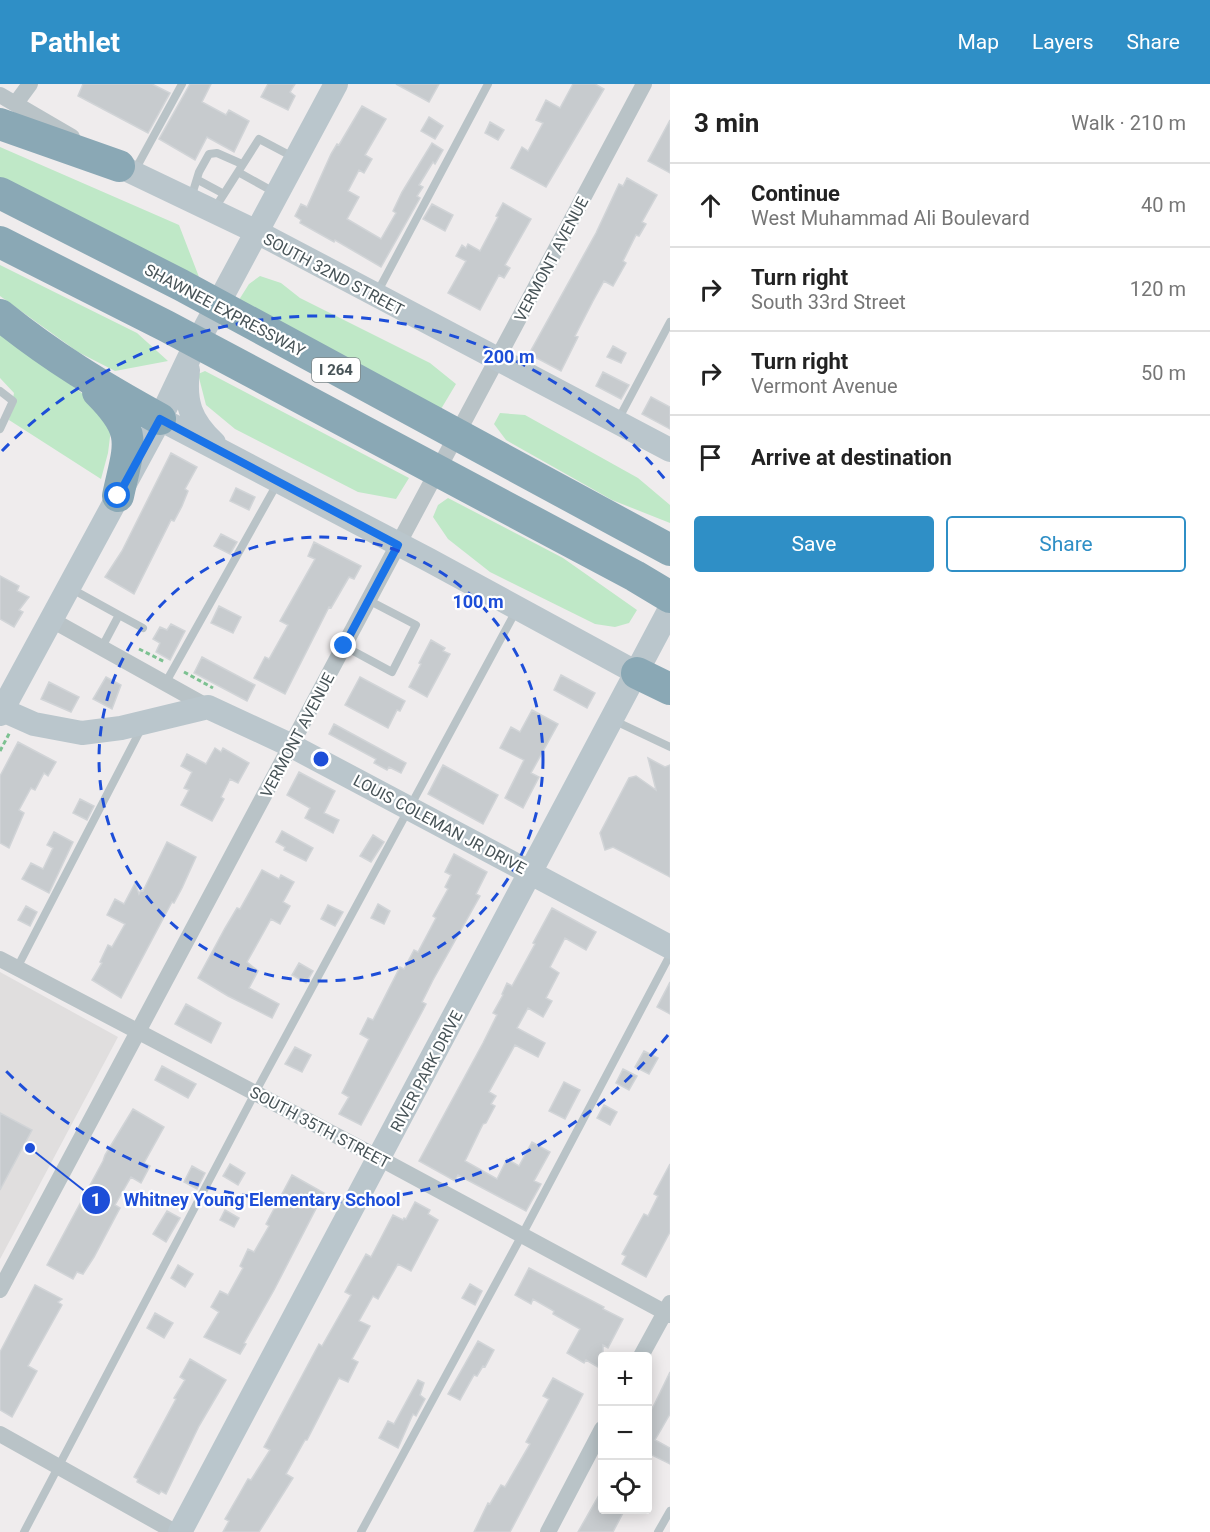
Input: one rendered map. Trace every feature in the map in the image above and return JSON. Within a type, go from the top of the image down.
[{"type":"highway","points":[[8,114],[126,169]]},
{"type":"highway","name":"SHAWNEE EXPRESSWAY","points":[[0,194],[181,285],[241,320],[482,447],[666,548]]},
{"type":"highway","name":"I 264","points":[[0,243],[166,326],[635,576],[670,597]]},
{"type":"highway","points":[[0,315],[81,374],[160,419]]},
{"type":"highway","points":[[81,374],[115,409],[127,430],[129,447],[118,496]]},
{"type":"highway","points":[[637,673],[670,689]]},
{"type":"street","points":[[8,114],[30,84]]},
{"type":"street","points":[[208,707],[121,728],[82,733],[34,723],[1,711],[160,419],[189,358],[336,84]]},
{"type":"street","name":"VERMONT AVENUE","points":[[0,1290],[290,745],[370,601],[644,84]]},
{"type":"street","points":[[0,95],[8,114]]},
{"type":"street","name":"SOUTH 32ND STREET","points":[[126,169],[194,190],[219,203],[256,232],[666,450]]},
{"type":"street","points":[[189,358],[186,383],[191,416],[202,432],[220,450]]},
{"type":"street","points":[[160,419],[637,673]]},
{"type":"street","name":"RIVER PARK DRIVE","points":[[180,1532],[670,609]]},
{"type":"street","name":"LOUIS COLEMAN JR DRIVE","points":[[50,619],[208,707],[290,745],[670,947]]},
{"type":"street","name":"SOUTH 35TH STREET","points":[[0,959],[668,1310]]},
{"type":"street","points":[[643,1352],[668,1310]]},
{"type":"street","points":[[0,1434],[175,1532]]},
{"type":"street","points":[[548,1532],[598,1438]]},
{"type":"lane","points":[[126,169],[182,84]]},
{"type":"lane","points":[[376,296],[488,84]]},
{"type":"lane","points":[[219,203],[259,139],[296,159]]},
{"type":"lane","points":[[194,190],[199,172],[209,154],[217,153],[277,194]]},
{"type":"lane","points":[[616,422],[670,322]]},
{"type":"lane","points":[[0,391],[13,401],[0,429]]},
{"type":"lane","points":[[166,682],[278,482]]},
{"type":"lane","points":[[68,587],[143,628]]},
{"type":"lane","points":[[344,646],[392,672],[416,626],[370,601]]},
{"type":"lane","points":[[24,1532],[255,1093],[517,608]]},
{"type":"lane","points":[[102,647],[119,615]]},
{"type":"lane","points":[[612,720],[670,747]]},
{"type":"lane","points":[[17,968],[145,721]]},
{"type":"lane","points":[[361,1532],[670,956]]},
{"type":"lane","points":[[658,1532],[669,1514]]},
{"type":"shaded area","points":[[0,972],[118,1037],[0,1259]]},
{"type":"green space","points":[[0,147],[179,225],[199,277],[0,180]]},
{"type":"green space","points":[[0,265],[137,333],[168,361],[115,371],[78,352],[0,296]]},
{"type":"green space","points":[[260,276],[281,283],[300,298],[430,363],[456,384],[441,409],[237,303],[249,284]]},
{"type":"green space","points":[[0,332],[99,406],[111,429],[101,479],[9,420],[14,393],[0,378]]},
{"type":"green space","points":[[205,371],[409,478],[396,499],[358,492],[235,429],[206,405],[198,374]]},
{"type":"green space","points":[[500,413],[525,415],[638,478],[670,505],[670,523],[612,500],[506,440],[494,424]]},
{"type":"green space","points":[[448,498],[563,558],[637,610],[629,623],[615,627],[595,624],[490,572],[448,539],[433,517],[438,505]]},
{"type":"building","points":[[83,84],[152,84],[170,93],[148,133],[78,96]]},
{"type":"building","points":[[190,84],[211,84],[202,102],[226,115],[229,110],[249,121],[234,152],[207,137],[195,160],[159,139]]},
{"type":"building","points":[[268,84],[295,84],[290,92],[295,96],[288,110],[261,97]]},
{"type":"building","points":[[396,84],[439,84],[429,102]]},
{"type":"building","points":[[573,84],[595,84],[604,89],[546,187],[511,168],[522,147],[528,151],[543,123],[536,120],[546,100],[560,108]]},
{"type":"building","points":[[362,106],[386,119],[365,155],[372,159],[364,173],[359,170],[348,191],[359,197],[347,219],[381,239],[396,213],[393,211],[402,192],[432,143],[443,150],[419,185],[423,187],[417,196],[420,198],[381,267],[300,223],[301,220],[295,216],[301,204],[307,207],[331,154],[337,144],[339,145]]},
{"type":"building","points":[[429,117],[443,126],[435,139],[421,131]]},
{"type":"building","points":[[670,120],[670,173],[648,161]]},
{"type":"building","points":[[490,122],[504,130],[498,140],[485,133]]},
{"type":"building","points":[[627,178],[657,195],[642,222],[646,224],[639,236],[636,235],[623,261],[626,263],[613,286],[604,281],[593,301],[575,336],[578,337],[561,371],[529,354],[596,233],[619,184],[623,186]]},
{"type":"building","points":[[503,203],[531,219],[505,265],[510,268],[504,278],[499,275],[480,310],[448,293],[466,261],[456,256],[462,245],[466,248],[468,244],[480,251]]},
{"type":"building","points":[[432,204],[453,215],[445,231],[423,219]]},
{"type":"building","points":[[613,346],[626,353],[621,363],[607,357]]},
{"type":"building","points":[[603,372],[629,385],[621,399],[596,386]]},
{"type":"building","points":[[651,397],[670,407],[670,429],[642,414]]},
{"type":"building","points":[[171,453],[197,467],[185,489],[188,491],[182,506],[174,521],[171,520],[134,594],[105,577],[122,551]]},
{"type":"building","points":[[236,488],[255,497],[249,510],[230,501]]},
{"type":"building","points":[[221,534],[237,542],[230,554],[214,546]]},
{"type":"building","points":[[314,542],[361,566],[354,579],[349,577],[331,608],[329,607],[285,694],[254,678],[265,657],[269,659],[288,625],[280,621],[315,559],[308,556]]},
{"type":"building","points":[[0,576],[19,586],[17,591],[29,597],[19,610],[23,612],[14,627],[0,619]]},
{"type":"building","points":[[219,606],[241,617],[233,633],[211,623]]},
{"type":"building","points":[[171,624],[185,631],[170,660],[156,652],[160,643],[153,639],[160,627],[167,630]]},
{"type":"building","points":[[431,640],[445,648],[443,651],[450,654],[427,697],[409,687]]},
{"type":"building","points":[[202,657],[255,685],[247,701],[194,673]]},
{"type":"building","points":[[561,675],[595,693],[587,708],[554,690]]},
{"type":"building","points":[[106,677],[121,685],[112,709],[93,699]]},
{"type":"building","points":[[360,677],[405,701],[400,711],[397,710],[388,728],[345,705]]},
{"type":"building","points":[[49,682],[79,697],[71,712],[41,699]]},
{"type":"building","points":[[532,710],[558,724],[531,773],[539,777],[523,808],[505,798],[524,760],[500,748],[511,727],[520,732]]},
{"type":"building","points":[[334,724],[406,763],[401,773],[389,767],[387,770],[374,763],[376,759],[329,734]]},
{"type":"building","points":[[18,742],[56,762],[48,776],[44,773],[35,790],[31,788],[19,810],[24,813],[9,848],[0,843],[0,776]]},
{"type":"building","points":[[215,748],[221,752],[223,748],[249,763],[238,783],[230,779],[221,797],[224,799],[212,821],[181,805],[189,790],[184,788],[192,772],[181,766],[187,754],[206,764]]},
{"type":"building","points":[[648,758],[665,767],[670,765],[670,877],[613,847],[605,850],[600,833],[629,778],[636,776],[656,790]]},
{"type":"building","points":[[443,765],[498,795],[483,824],[428,794]]},
{"type":"building","points":[[299,772],[335,791],[324,813],[339,820],[333,833],[305,818],[310,808],[287,795]]},
{"type":"building","points":[[80,799],[94,806],[87,820],[73,813]]},
{"type":"building","points":[[282,831],[313,848],[306,861],[284,850],[285,847],[276,842]]},
{"type":"building","points":[[54,832],[73,842],[49,893],[22,879],[31,863],[43,869],[53,848],[47,845]]},
{"type":"building","points":[[373,835],[384,842],[371,862],[360,856]]},
{"type":"building","points":[[167,842],[196,857],[182,888],[174,903],[172,902],[121,998],[92,980],[102,963],[100,962],[108,945],[112,947],[125,924],[107,915],[115,899],[124,904],[135,883],[139,894],[141,890],[143,891]]},
{"type":"building","points":[[454,854],[487,872],[476,894],[480,896],[433,980],[422,1002],[426,1004],[361,1125],[339,1114],[349,1097],[342,1093],[369,1039],[360,1034],[368,1018],[373,1020],[400,967],[404,969],[414,950],[418,952],[436,918],[433,916],[448,889],[445,887],[451,875],[445,872]]},
{"type":"building","points":[[262,870],[279,879],[281,875],[294,882],[283,902],[290,906],[280,924],[271,919],[247,962],[258,971],[249,988],[279,1004],[272,1018],[198,978],[225,928],[237,908],[240,909]]},
{"type":"building","points":[[378,904],[390,911],[384,924],[371,918]]},
{"type":"building","points":[[328,905],[343,912],[335,926],[321,919]]},
{"type":"building","points":[[26,906],[37,912],[30,926],[18,920]]},
{"type":"building","points":[[552,908],[596,932],[586,950],[565,938],[550,967],[559,973],[546,998],[552,1001],[543,1017],[528,1008],[517,1028],[545,1043],[538,1057],[515,1045],[489,1092],[496,1096],[491,1104],[495,1106],[486,1123],[483,1124],[465,1161],[497,1179],[507,1159],[519,1166],[532,1142],[550,1152],[534,1181],[541,1184],[526,1211],[458,1175],[455,1181],[419,1161],[497,1015],[493,1013],[507,983],[512,986]]},
{"type":"building","points":[[299,963],[313,971],[306,983],[292,975]]},
{"type":"building","points":[[670,982],[670,1014],[657,1007]]},
{"type":"building","points":[[186,1004],[221,1023],[211,1043],[175,1024]]},
{"type":"building","points":[[295,1047],[311,1055],[302,1072],[285,1064]]},
{"type":"building","points":[[644,1051],[658,1058],[649,1074],[635,1067]]},
{"type":"building","points":[[162,1066],[196,1084],[188,1098],[155,1080]]},
{"type":"building","points":[[623,1069],[637,1076],[629,1090],[616,1083]]},
{"type":"building","points":[[564,1082],[580,1090],[565,1119],[549,1111]]},
{"type":"building","points":[[604,1105],[617,1112],[610,1125],[597,1118]]},
{"type":"building","points":[[133,1109],[164,1127],[144,1163],[150,1166],[141,1183],[131,1177],[115,1205],[120,1208],[94,1257],[83,1274],[77,1272],[73,1279],[47,1265],[105,1155]]},
{"type":"building","points":[[0,1113],[32,1130],[0,1190]]},
{"type":"building","points":[[230,1164],[245,1173],[238,1185],[223,1176]]},
{"type":"building","points":[[670,1164],[670,1232],[646,1277],[622,1264],[626,1256],[622,1254],[644,1214],[648,1216],[658,1196],[654,1194]]},
{"type":"building","points":[[192,1166],[205,1173],[197,1189],[184,1182]]},
{"type":"building","points":[[292,1175],[324,1193],[240,1354],[204,1337],[219,1312],[211,1307],[220,1291],[228,1295],[243,1268],[240,1266],[248,1249],[254,1252],[269,1226],[266,1224]]},
{"type":"building","points":[[415,1202],[430,1210],[428,1214],[438,1220],[411,1271],[398,1264],[378,1299],[373,1296],[359,1321],[370,1326],[352,1359],[358,1362],[348,1382],[339,1378],[307,1440],[286,1474],[293,1478],[259,1532],[223,1532],[229,1521],[225,1519],[248,1479],[251,1480],[270,1450],[264,1447],[319,1344],[322,1346],[351,1295],[345,1292],[366,1254],[371,1257],[393,1215],[403,1220],[406,1219]]},
{"type":"building","points":[[225,1210],[239,1218],[234,1227],[220,1220]]},
{"type":"building","points":[[167,1211],[180,1218],[166,1242],[153,1234]]},
{"type":"building","points":[[178,1265],[193,1274],[185,1287],[171,1278]]},
{"type":"building","points":[[529,1268],[623,1319],[608,1348],[603,1345],[603,1352],[598,1352],[598,1367],[586,1360],[584,1363],[567,1353],[580,1329],[553,1314],[554,1311],[533,1299],[531,1304],[515,1295]]},
{"type":"building","points":[[470,1284],[482,1291],[475,1305],[462,1298]]},
{"type":"building","points":[[35,1285],[62,1299],[58,1302],[62,1305],[28,1366],[37,1371],[12,1417],[0,1410],[0,1352]]},
{"type":"building","points":[[155,1313],[173,1323],[164,1338],[147,1328]]},
{"type":"building","points":[[478,1341],[494,1350],[485,1367],[483,1366],[477,1376],[474,1375],[460,1400],[448,1394]]},
{"type":"building","points":[[190,1359],[226,1380],[199,1426],[166,1494],[161,1491],[159,1494],[137,1482],[138,1479],[134,1477],[176,1399],[174,1398],[185,1380],[180,1377]]},
{"type":"building","points":[[670,1372],[670,1414],[655,1440],[670,1448],[670,1464],[652,1455],[652,1408]]},
{"type":"building","points":[[553,1378],[583,1394],[578,1404],[510,1532],[474,1532],[488,1503],[490,1504],[501,1485],[505,1487],[530,1444],[526,1442],[549,1399],[543,1396]]},
{"type":"building","points":[[418,1380],[424,1383],[420,1395],[425,1399],[416,1416],[413,1414],[398,1448],[379,1438],[388,1421],[394,1424]]},
{"type":"building","points":[[598,1497],[598,1514],[622,1514],[613,1532],[578,1532]]},
{"type":"place","name":"Whitney Young Elementary School","points":[[30,1148]]},
{"type":"route","points":[[118,496],[160,419],[398,545],[344,646]]}]
